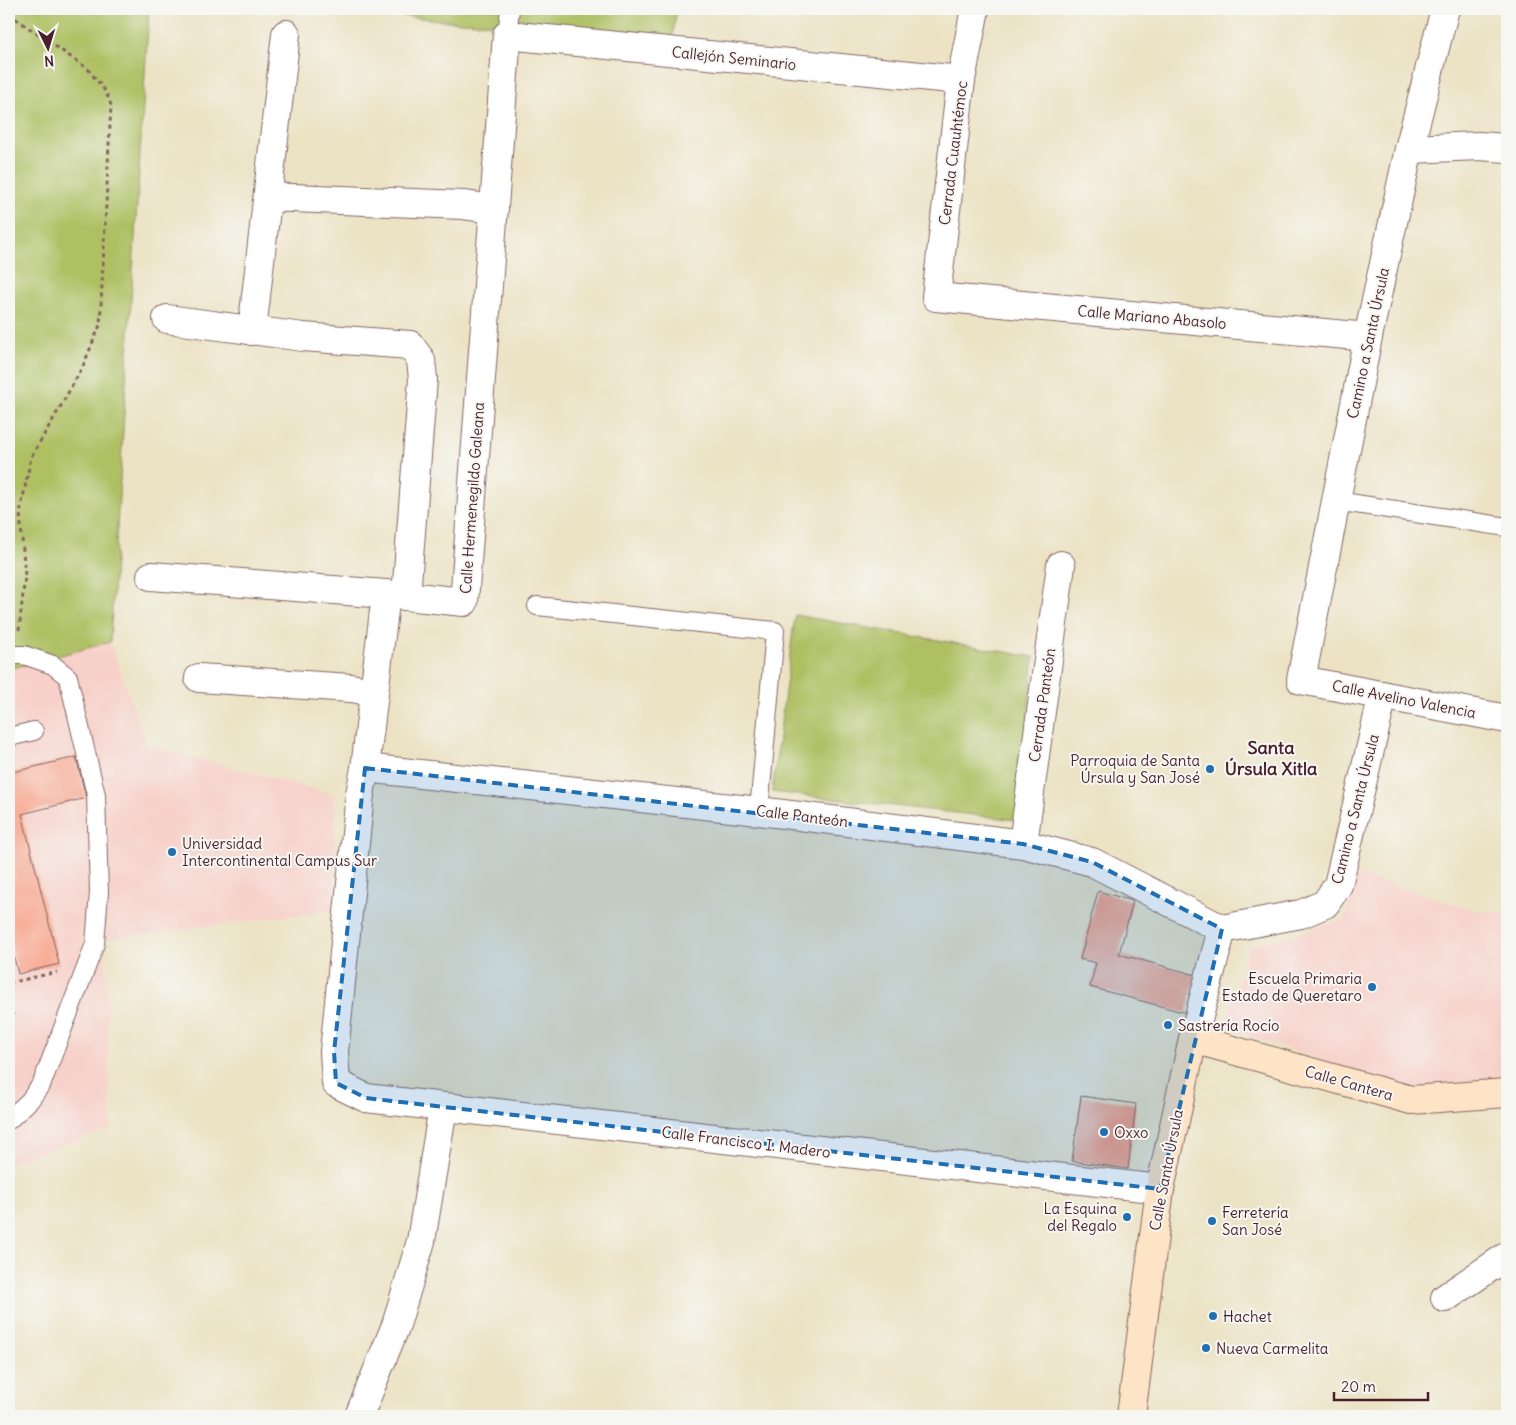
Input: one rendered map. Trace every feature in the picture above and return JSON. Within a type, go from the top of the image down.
[{"type":"street","name":"Cerrada Cuauhtémoc","points":[[936,297],[961,80],[975,9]]},
{"type":"street","name":"Camino a Santa Úrsula","points":[[1301,680],[1368,336],[1409,149],[1445,9]]},
{"type":"street","name":"Callejón Seminario","points":[[508,22],[961,80]]},
{"type":"street","name":"Calle Hermenegildo Galeana","points":[[396,595],[464,602],[508,22]]},
{"type":"street","points":[[252,331],[286,34]]},
{"type":"street","points":[[1409,149],[1479,146],[1507,148]]},
{"type":"street","points":[[268,197],[463,206],[494,210]]},
{"type":"street","name":"Calle Mariano Abasolo","points":[[936,297],[1368,336]]},
{"type":"street","points":[[167,319],[303,337],[410,345],[421,360],[423,379],[396,595],[374,692],[365,768]]},
{"type":"street","name":"Cerrada Panteón","points":[[1024,844],[1062,565]]},
{"type":"street","points":[[151,576],[396,595]]},
{"type":"street","points":[[199,678],[351,688],[374,692]]},
{"type":"street","name":"Calle Avelino Valencia","points":[[1301,680],[1507,719]]},
{"type":"street","name":"Camino a Santa Úrsula","points":[[1222,928],[1301,914],[1326,904],[1338,885],[1383,695]]},
{"type":"street","name":"Calle Panteón","points":[[365,768],[759,811],[1024,844],[1092,862],[1222,928]]},
{"type":"street","name":"Calle Francisco I. Madero","points":[[365,768],[360,794],[334,1052],[336,1083],[366,1098],[1160,1189]]},
{"type":"street","name":"Calle Santa Úrsula","points":[[1131,1416],[1160,1189],[1193,1039],[1222,928]]},
{"type":"street","name":"Calle Cantera","points":[[1193,1039],[1410,1100],[1507,1093]]},
{"type":"street","points":[[359,1416],[396,1326],[421,1241],[443,1107]]},
{"type":"street","points":[[1445,1298],[1507,1256]]},
{"type":"lane","points":[[1336,501],[1507,527]]},
{"type":"lane","points":[[537,606],[775,630],[759,811]]},
{"type":"lane","points":[[9,655],[24,655],[53,665],[68,677],[96,795],[100,892],[95,944],[42,1083],[30,1100],[9,1120]]},
{"type":"lane","points":[[9,737],[34,731]]},
{"type":"path","points":[[9,14],[88,69],[106,92],[111,105],[100,325],[83,366],[31,457],[20,513],[25,576],[20,629],[15,637]]},
{"type":"path","points":[[9,984],[88,964]]},
{"type":"path","points":[[9,998],[13,1015]]},
{"type":"highlighted area","points":[[365,768],[1023,844],[1092,862],[1222,929],[1160,1189],[366,1098],[336,1083],[334,1052]]},
{"type":"shaded area","name":"Universidad Intercontinental Campus Sur","points":[[110,642],[147,745],[335,795],[335,910],[105,939],[111,1129],[9,1163],[9,670]]},
{"type":"shaded area","name":"Escuela Primaria Estado de Queretaro","points":[[1357,875],[1478,911],[1507,913],[1507,1078],[1408,1088],[1224,1028],[1249,947],[1344,920]]},
{"type":"green space","points":[[9,9],[149,9],[110,642],[9,669]]},
{"type":"green space","points":[[348,9],[677,9],[673,35],[446,21]]},
{"type":"green space","points":[[795,615],[1034,657],[1017,820],[772,792]]},
{"type":"building","points":[[76,757],[86,798],[22,814],[59,964],[18,974],[9,936],[9,773]]},
{"type":"building","points":[[1098,891],[1133,901],[1119,954],[1196,975],[1186,1013],[1090,987],[1096,963],[1080,959]]},
{"type":"building","name":"Oxxo","points":[[1081,1096],[1136,1104],[1128,1169],[1072,1161]]},
{"type":"place","name":"Parroquia de Santa Úrsula y San José","points":[[1210,769]]},
{"type":"place","name":"Universidad Intercontinental Campus Sur","points":[[172,852]]},
{"type":"place","name":"Escuela Primaria Estado de Queretaro","points":[[1372,987]]},
{"type":"place","name":"Sastrería Rocío","points":[[1168,1025]]},
{"type":"place","name":"Oxxo","points":[[1104,1132]]},
{"type":"place","name":"La Esquina del Regalo","points":[[1127,1217]]},
{"type":"place","name":"Ferretería San José","points":[[1212,1221]]},
{"type":"place","name":"Hachet","points":[[1213,1316]]},
{"type":"place","name":"Nueva Carmelita","points":[[1206,1348]]},
{"type":"district","name":"Santa Úrsula Xitla","points":[[1271,758]]}]
